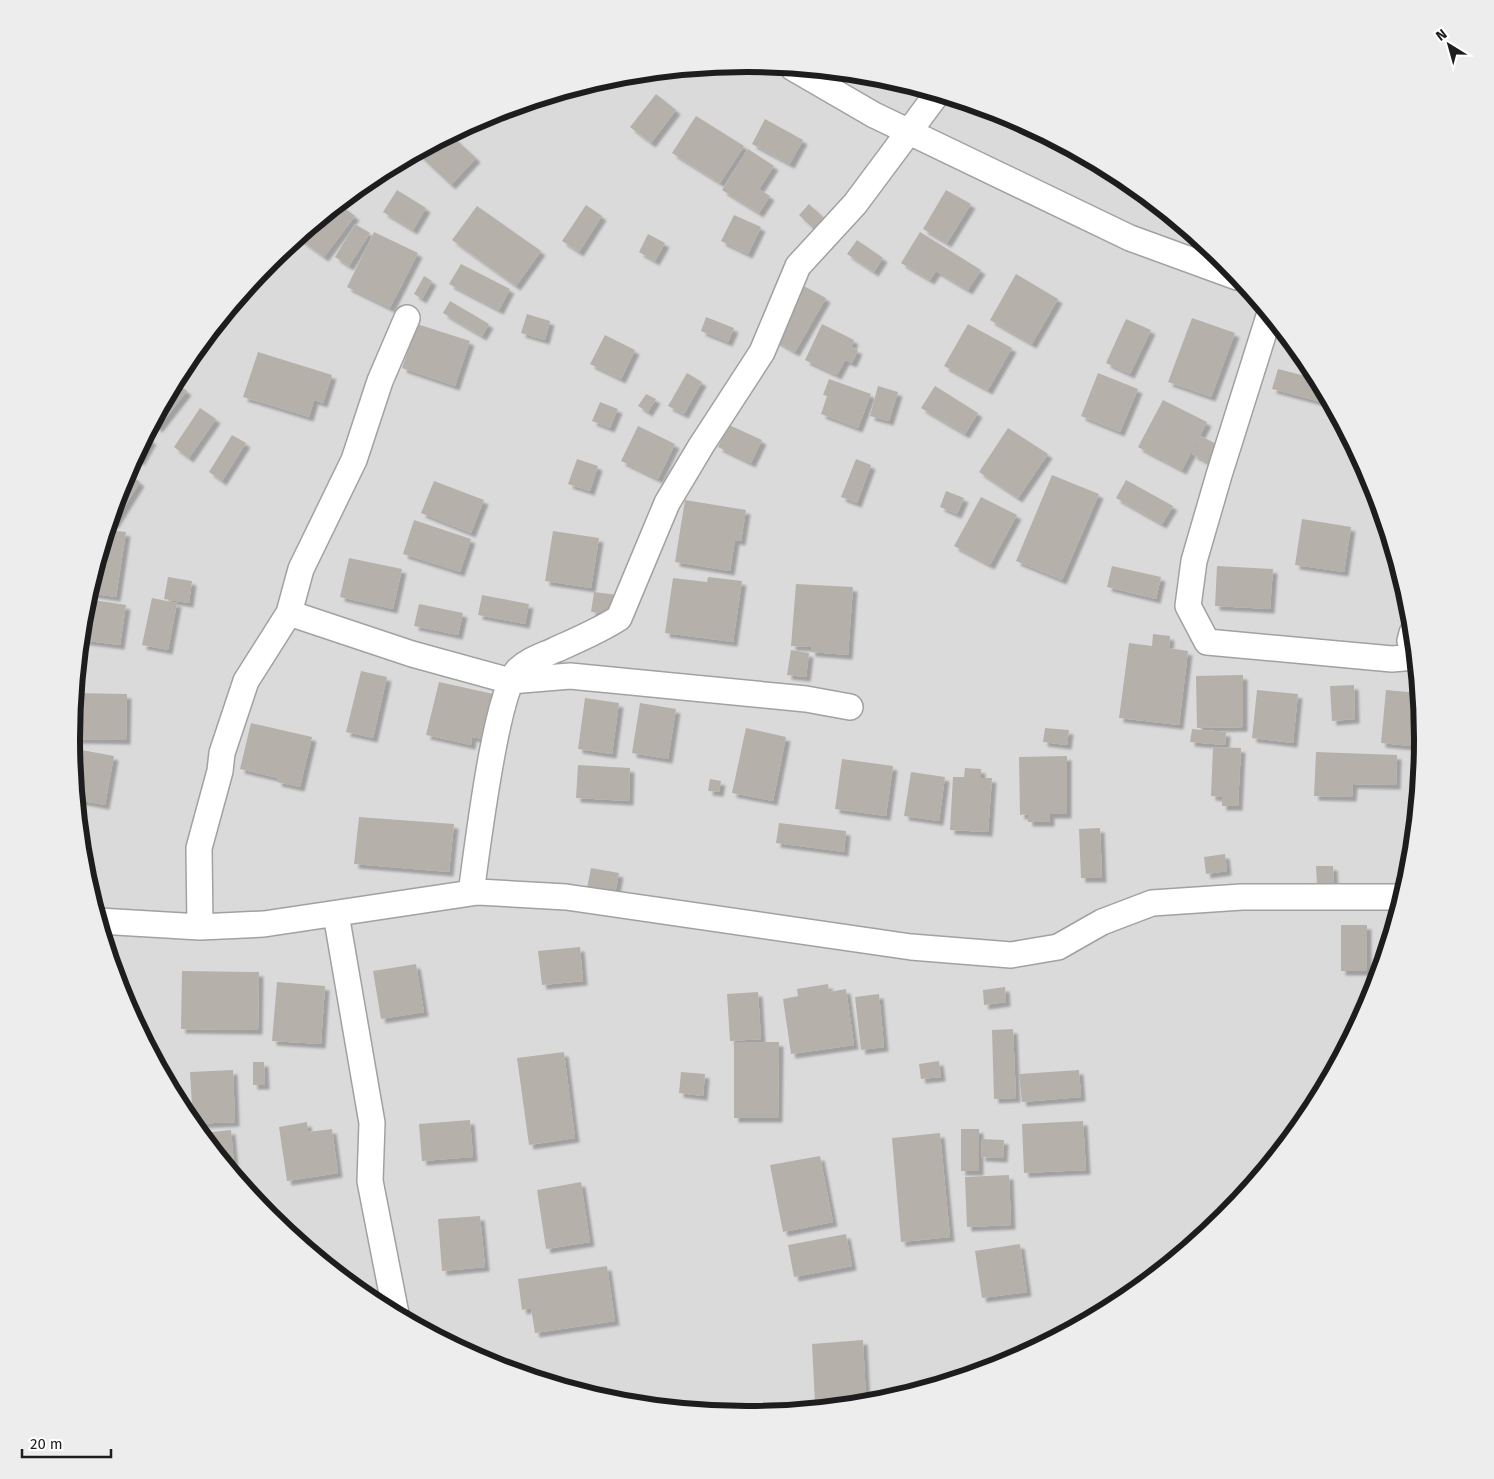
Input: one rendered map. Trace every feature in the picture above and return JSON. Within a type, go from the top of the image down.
[{"type":"street","points":[[805,75],[874,116],[1130,238],[1222,272]]},
{"type":"street","points":[[470,893],[499,718],[510,681],[518,670],[530,662],[605,628],[619,618],[667,503],[701,446],[762,352],[798,266],[855,204],[933,99]]},
{"type":"street","points":[[200,927],[198,848],[220,771],[222,753],[246,681],[289,613],[301,569],[354,460],[380,381],[407,318]]},
{"type":"street","points":[[1268,323],[1219,475],[1194,561],[1188,606],[1207,642],[1392,659],[1409,658]]},
{"type":"street","points":[[289,613],[412,654],[510,681],[570,676],[806,698],[850,707]]},
{"type":"street","points":[[106,921],[200,927],[264,924],[470,893],[566,897],[911,947],[1011,955],[1058,947],[1102,922],[1152,903],[1242,897],[1395,896]]},
{"type":"street","points":[[336,914],[372,1123],[370,1182],[394,1305]]},
{"type":"shaded area","points":[[747,72],[834,78],[920,95],[961,108],[1002,123],[1042,141],[1080,162],[1118,185],[1187,238],[1219,268],[1276,333],[1302,369],[1325,406],[1345,444],[1379,525],[1391,567],[1401,609],[1413,696],[1413,783],[1408,827],[1401,870],[1379,954],[1345,1035],[1325,1073],[1302,1110],[1276,1146],[1248,1179],[1219,1211],[1153,1269],[1118,1294],[1042,1338],[1002,1356],[920,1384],[834,1401],[791,1405],[703,1405],[660,1401],[574,1384],[533,1371],[492,1356],[452,1338],[413,1317],[341,1269],[307,1241],[275,1211],[218,1146],[192,1110],[169,1073],[149,1035],[115,954],[103,912],[93,870],[81,783],[81,696],[86,652],[93,609],[115,525],[149,444],[169,406],[192,369],[218,333],[246,300],[275,268],[341,210],[376,185],[452,141],[492,123],[574,95],[660,78],[703,74]]},
{"type":"building","points":[[656,94],[676,110],[651,143],[630,127]]},
{"type":"building","points":[[696,116],[744,146],[720,183],[672,153]]},
{"type":"building","points":[[765,119],[803,140],[790,164],[752,144]]},
{"type":"building","points":[[456,139],[476,158],[451,185],[422,158]]},
{"type":"building","points":[[748,149],[774,166],[759,189],[770,196],[759,213],[722,190]]},
{"type":"building","points":[[397,190],[426,208],[413,230],[383,212]]},
{"type":"building","points":[[946,190],[971,204],[947,243],[923,229]]},
{"type":"building","points":[[809,204],[826,220],[816,231],[799,215]]},
{"type":"building","points":[[586,205],[602,216],[579,252],[562,241]]},
{"type":"building","points":[[477,206],[541,251],[516,286],[452,240]]},
{"type":"building","points":[[344,208],[355,216],[324,257],[303,242]]},
{"type":"building","points":[[734,215],[761,227],[748,254],[721,241]]},
{"type":"building","points":[[355,224],[370,233],[349,266],[335,257]]},
{"type":"building","points":[[374,232],[418,253],[390,308],[347,287]]},
{"type":"building","points":[[920,232],[981,270],[968,290],[936,271],[930,280],[901,263]]},
{"type":"building","points":[[648,234],[665,243],[655,261],[639,252]]},
{"type":"building","points":[[857,240],[883,258],[874,272],[847,254]]},
{"type":"building","points":[[461,264],[510,289],[499,310],[449,284]]},
{"type":"building","points":[[1016,274],[1058,299],[1032,344],[990,320]]},
{"type":"building","points":[[424,276],[432,281],[422,299],[414,294]]},
{"type":"building","points":[[802,285],[826,298],[795,352],[771,338]]},
{"type":"building","points":[[450,301],[489,324],[482,336],[443,313]]},
{"type":"building","points":[[527,314],[550,321],[545,340],[521,333]]},
{"type":"building","points":[[706,317],[734,328],[728,342],[701,331]]},
{"type":"building","points":[[1192,318],[1235,333],[1211,397],[1168,382]]},
{"type":"building","points":[[1126,319],[1151,330],[1130,374],[1106,363]]},
{"type":"building","points":[[417,324],[470,341],[455,386],[402,368]]},
{"type":"building","points":[[822,324],[854,340],[851,347],[858,350],[852,363],[845,360],[837,375],[805,360]]},
{"type":"building","points":[[968,324],[1012,348],[988,390],[944,366]]},
{"type":"building","points":[[605,335],[635,350],[621,379],[590,364]]},
{"type":"building","points":[[258,352],[332,375],[323,403],[314,400],[309,417],[243,397]]},
{"type":"building","points":[[1278,369],[1307,376],[1321,400],[1321,402],[1272,389]]},
{"type":"building","points":[[687,373],[702,382],[684,414],[668,406]]},
{"type":"building","points":[[1098,373],[1138,389],[1120,432],[1081,416]]},
{"type":"building","points":[[829,379],[871,394],[858,428],[821,414],[827,396],[823,395]]},
{"type":"building","points":[[878,386],[898,392],[889,421],[870,416]]},
{"type":"building","points":[[935,386],[978,413],[965,434],[921,408]]},
{"type":"building","points":[[181,387],[187,391],[158,428],[169,406]]},
{"type":"building","points":[[646,394],[656,399],[648,412],[638,406]]},
{"type":"building","points":[[1163,400],[1207,422],[1182,470],[1138,447]]},
{"type":"building","points":[[600,402],[618,409],[610,428],[592,421]]},
{"type":"building","points":[[200,408],[216,419],[189,458],[174,447]]},
{"type":"building","points":[[729,425],[762,440],[751,463],[718,447]]},
{"type":"building","points":[[638,426],[675,444],[658,479],[621,461]]},
{"type":"building","points":[[1008,428],[1048,454],[1018,498],[979,472]]},
{"type":"building","points":[[232,435],[246,443],[222,481],[209,472]]},
{"type":"building","points":[[1201,436],[1220,446],[1211,464],[1192,454]]},
{"type":"building","points":[[577,459],[598,466],[590,491],[568,484]]},
{"type":"building","points":[[856,459],[871,465],[857,503],[841,497]]},
{"type":"building","points":[[1052,475],[1099,494],[1062,580],[1016,561]]},
{"type":"building","points":[[134,478],[140,482],[118,518]]},
{"type":"building","points":[[1126,480],[1173,506],[1162,524],[1116,498]]},
{"type":"building","points":[[434,481],[484,500],[471,533],[421,513]]},
{"type":"building","points":[[946,491],[964,498],[957,514],[940,507]]},
{"type":"building","points":[[981,497],[1017,515],[990,565],[954,546]]},
{"type":"building","points":[[685,500],[746,510],[741,541],[735,540],[730,571],[675,562]]},
{"type":"building","points":[[1302,519],[1351,527],[1344,572],[1295,565]]},
{"type":"building","points":[[414,520],[471,539],[460,572],[403,554]]},
{"type":"building","points":[[113,531],[126,532],[116,597],[97,594]]},
{"type":"building","points":[[553,531],[599,538],[591,588],[545,581]]},
{"type":"building","points":[[349,558],[402,569],[393,609],[340,597]]},
{"type":"building","points":[[1112,566],[1161,577],[1156,599],[1107,587]]},
{"type":"building","points":[[1217,566],[1273,569],[1270,609],[1215,606]]},
{"type":"building","points":[[168,577],[192,581],[189,603],[164,599]]},
{"type":"building","points":[[708,577],[742,581],[733,642],[665,633],[673,578],[707,582]]},
{"type":"building","points":[[796,584],[853,587],[848,655],[811,652],[811,647],[791,646]]},
{"type":"building","points":[[594,592],[618,595],[616,615],[591,612]]},
{"type":"building","points":[[482,595],[529,604],[525,624],[478,615]]},
{"type":"building","points":[[152,598],[177,603],[168,650],[142,645]]},
{"type":"building","points":[[95,600],[126,605],[120,645],[88,641]]},
{"type":"building","points":[[419,604],[463,613],[458,635],[414,626]]},
{"type":"building","points":[[1153,634],[1170,636],[1169,648],[1188,651],[1179,725],[1119,718],[1129,643],[1152,646]]},
{"type":"building","points":[[791,650],[809,653],[806,677],[787,675]]},
{"type":"building","points":[[361,671],[387,677],[373,738],[346,732]]},
{"type":"building","points":[[1243,675],[1243,727],[1197,728],[1196,676]]},
{"type":"building","points":[[439,682],[498,695],[488,740],[472,737],[471,745],[426,735]]},
{"type":"building","points":[[1354,685],[1355,719],[1332,721],[1330,686]]},
{"type":"building","points":[[1257,690],[1298,694],[1293,743],[1252,738]]},
{"type":"building","points":[[1386,690],[1413,692],[1414,746],[1381,743]]},
{"type":"building","points":[[81,693],[127,694],[126,740],[80,739]]},
{"type":"building","points":[[585,698],[619,703],[612,754],[578,749]]},
{"type":"building","points":[[640,703],[676,709],[668,759],[632,753]]},
{"type":"building","points":[[251,723],[312,737],[300,787],[277,782],[278,778],[240,769]]},
{"type":"building","points":[[746,728],[786,737],[773,801],[732,793]]},
{"type":"building","points":[[1045,728],[1069,730],[1067,745],[1043,742]]},
{"type":"building","points":[[1192,729],[1226,732],[1225,745],[1190,742]]},
{"type":"building","points":[[1213,747],[1241,748],[1238,806],[1222,806],[1222,797],[1211,796]]},
{"type":"building","points":[[80,750],[114,756],[105,805],[83,801]]},
{"type":"building","points":[[1316,752],[1397,755],[1396,785],[1353,784],[1352,797],[1314,796]]},
{"type":"building","points":[[1067,756],[1067,814],[1050,814],[1050,822],[1028,822],[1028,814],[1020,815],[1019,757]]},
{"type":"building","points":[[842,759],[893,766],[886,816],[835,809]]},
{"type":"building","points":[[578,765],[630,768],[629,801],[576,798]]},
{"type":"building","points":[[965,768],[981,769],[981,778],[992,778],[988,832],[950,830],[953,777],[964,777]]},
{"type":"building","points":[[911,772],[945,777],[939,821],[904,816]]},
{"type":"building","points":[[710,779],[721,781],[719,792],[708,791]]},
{"type":"building","points":[[359,817],[454,824],[449,872],[354,864]]},
{"type":"building","points":[[779,823],[846,831],[844,852],[776,843]]},
{"type":"building","points":[[1100,828],[1102,878],[1081,878],[1079,829]]},
{"type":"building","points":[[1225,854],[1227,871],[1206,874],[1204,857]]},
{"type":"building","points":[[1316,866],[1333,866],[1334,885],[1317,885]]},
{"type":"building","points":[[591,868],[619,873],[615,894],[587,888]]},
{"type":"building","points":[[1341,925],[1367,925],[1367,971],[1341,971]]},
{"type":"building","points":[[580,947],[583,981],[542,985],[538,951]]},
{"type":"building","points":[[416,964],[424,1012],[381,1019],[373,971]]},
{"type":"building","points":[[182,971],[259,972],[258,1030],[181,1029]]},
{"type":"building","points":[[277,982],[325,986],[321,1044],[272,1041]]},
{"type":"building","points":[[828,984],[829,992],[846,989],[854,1045],[791,1054],[783,999],[798,996],[797,989]]},
{"type":"building","points":[[1005,987],[1006,1002],[984,1005],[983,990]]},
{"type":"building","points":[[758,992],[761,1039],[730,1041],[727,994]]},
{"type":"building","points":[[879,994],[884,1047],[861,1050],[855,997]]},
{"type":"building","points":[[1013,1029],[1016,1098],[994,1099],[992,1030]]},
{"type":"building","points":[[734,1042],[779,1042],[778,1118],[734,1118]]},
{"type":"building","points":[[564,1052],[575,1138],[529,1145],[517,1058]]},
{"type":"building","points":[[939,1061],[941,1077],[921,1079],[919,1064]]},
{"type":"building","points":[[253,1062],[264,1062],[265,1085],[253,1085]]},
{"type":"building","points":[[233,1070],[235,1122],[202,1124],[192,1110],[190,1072]]},
{"type":"building","points":[[1079,1070],[1081,1097],[1022,1102],[1019,1074]]},
{"type":"building","points":[[681,1072],[705,1074],[703,1096],[679,1093]]},
{"type":"building","points":[[470,1120],[473,1157],[422,1161],[419,1124]]},
{"type":"building","points":[[1083,1121],[1086,1170],[1024,1173],[1022,1124]]},
{"type":"building","points":[[307,1122],[308,1132],[332,1129],[338,1173],[287,1181],[279,1127]]},
{"type":"building","points":[[961,1129],[979,1129],[979,1171],[961,1171]]},
{"type":"building","points":[[231,1130],[234,1165],[218,1146],[208,1132]]},
{"type":"building","points":[[940,1133],[950,1237],[901,1242],[892,1138]]},
{"type":"building","points":[[982,1139],[1004,1140],[1003,1158],[981,1157]]},
{"type":"building","points":[[820,1156],[833,1222],[783,1232],[770,1165]]},
{"type":"building","points":[[1009,1175],[1011,1225],[967,1227],[965,1177]]},
{"type":"building","points":[[581,1182],[590,1242],[546,1249],[537,1190]]},
{"type":"building","points":[[480,1216],[485,1267],[442,1271],[438,1219]]},
{"type":"building","points":[[846,1234],[852,1266],[794,1277],[788,1245]]},
{"type":"building","points":[[1020,1244],[1027,1292],[982,1298],[975,1251]]},
{"type":"building","points":[[607,1266],[615,1321],[535,1333],[531,1308],[522,1310],[518,1279]]},
{"type":"building","points":[[863,1340],[866,1396],[815,1403],[812,1344]]}]
